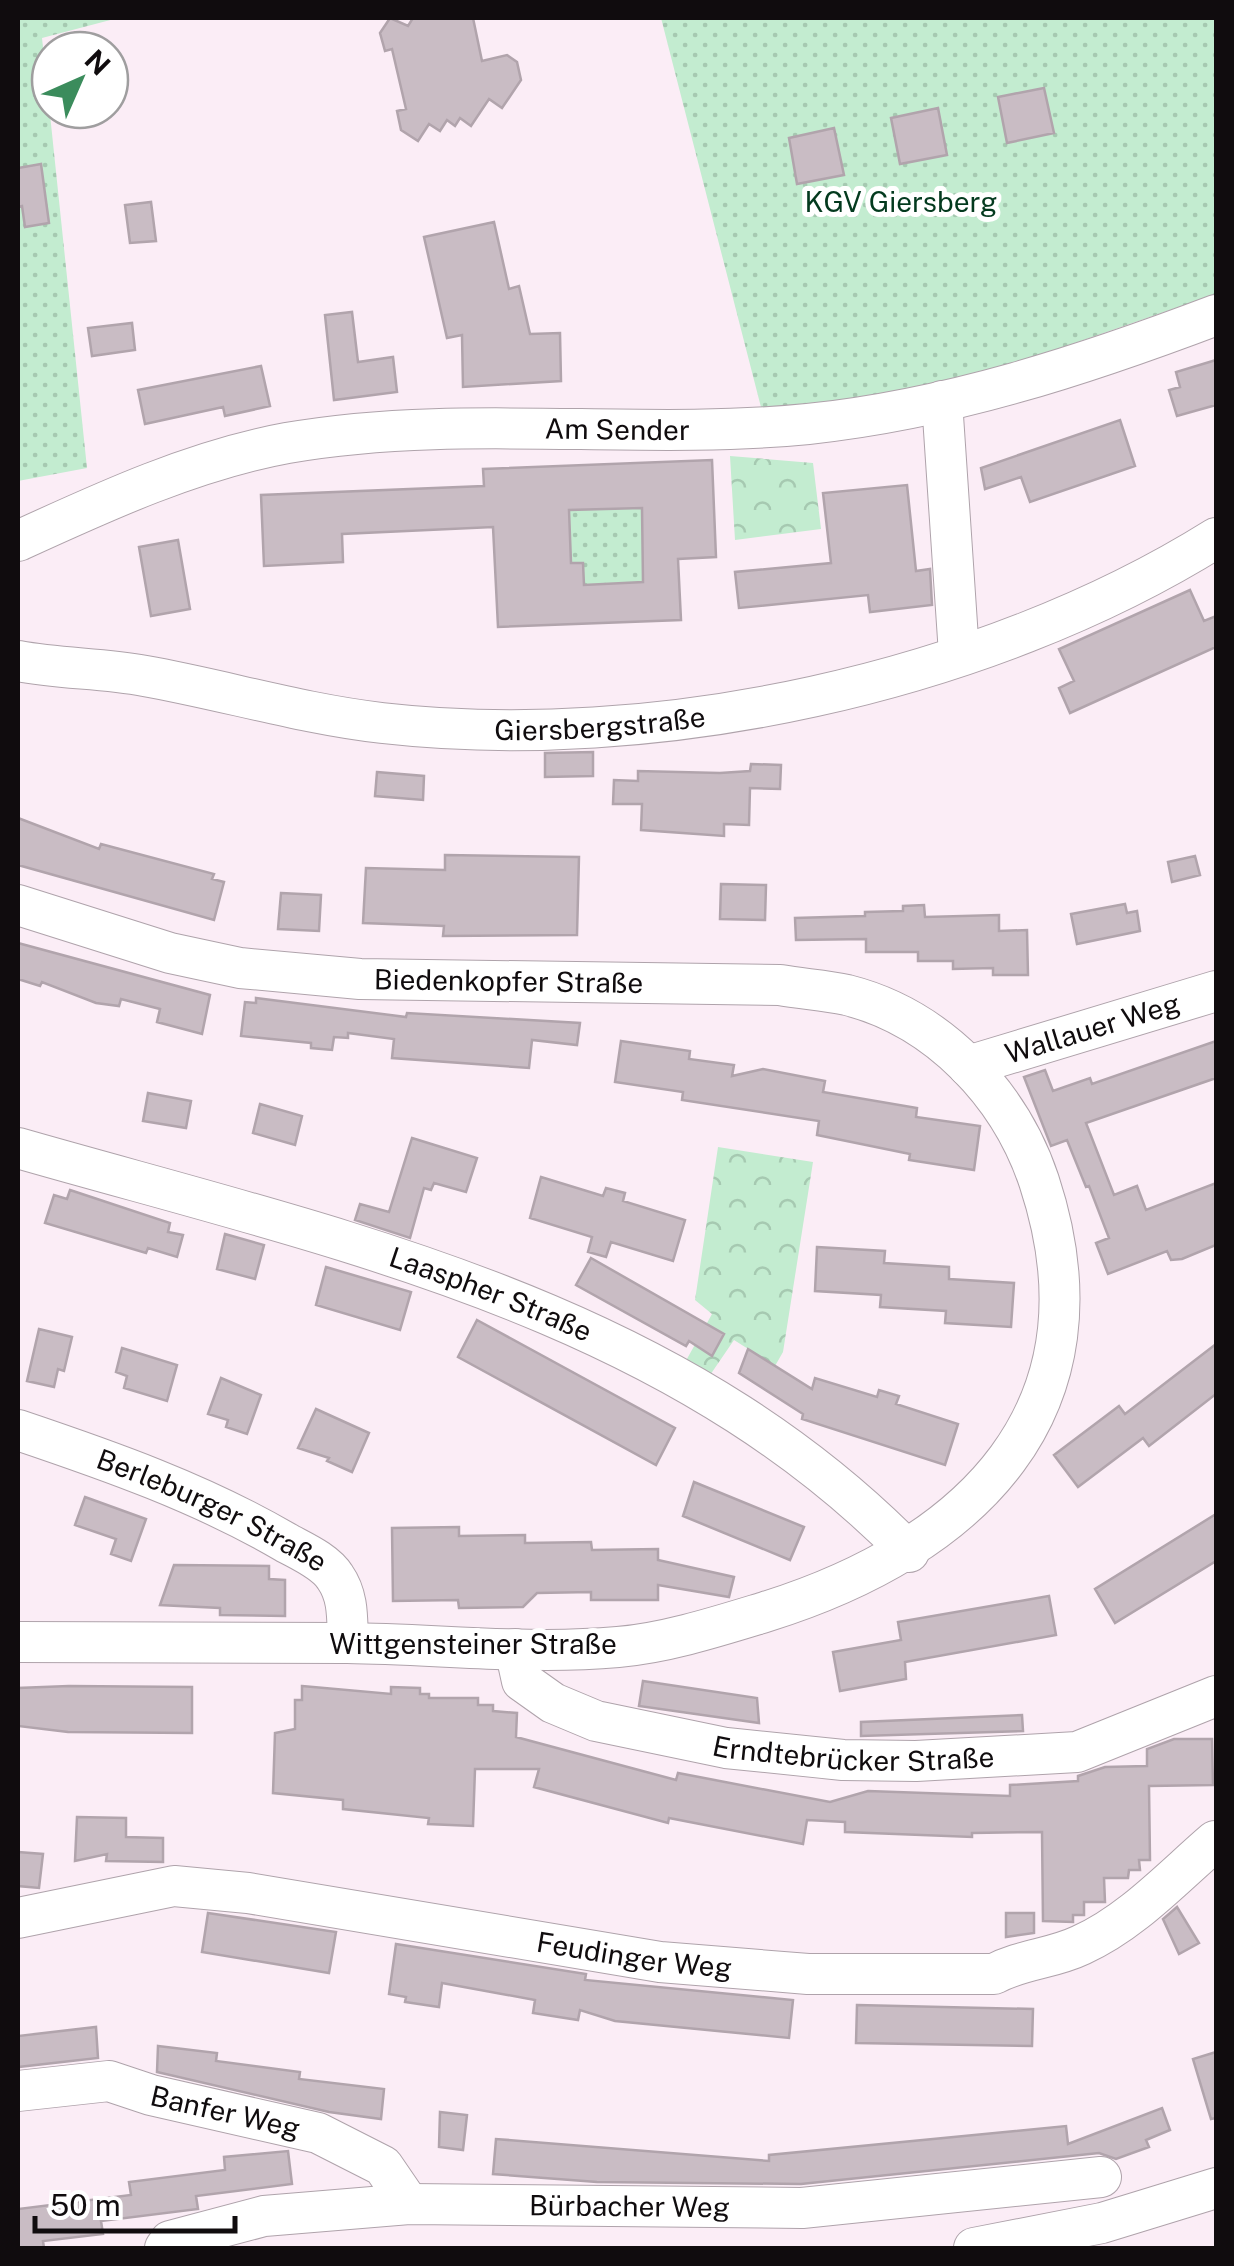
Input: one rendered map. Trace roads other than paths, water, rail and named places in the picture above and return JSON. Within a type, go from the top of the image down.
[{"type":"street","name":"Am Sender","points":[[18,541],[184,471],[284,444],[403,432],[810,424],[942,401],[1102,359],[1216,315]]},
{"type":"street","points":[[942,401],[959,654]]},
{"type":"street","name":"Giersbergstraße","points":[[18,662],[140,674],[364,720],[466,730],[555,731],[673,722],[781,704],[959,654],[1052,619],[1123,565],[1153,549],[1216,535]]},
{"type":"street","name":"Giersbergstraße","points":[[18,646],[66,645],[100,653],[140,674]]},
{"type":"street","name":"Biedenkopfer Straße","points":[[18,905],[170,953],[240,968],[378,979],[780,986],[847,995],[894,1012],[950,1045],[975,1074]]},
{"type":"street","name":"Wallauer Weg","points":[[975,1074],[1216,990]]},
{"type":"street","name":"Wittgensteiner Straße","points":[[18,1642],[620,1647],[736,1621],[851,1583],[908,1552],[962,1512],[1001,1468],[1036,1407],[1056,1345],[1058,1283],[1049,1213],[1022,1138],[975,1074]]},
{"type":"street","name":"Laaspher Straße","points":[[18,1148],[413,1263],[573,1322],[682,1377],[789,1448],[908,1552]]},
{"type":"street","name":"Berleburger Straße","points":[[18,1430],[156,1478],[230,1512],[310,1556],[333,1573],[346,1597],[348,1643]]},
{"type":"street","name":"Erndtebrücker Straße","points":[[515,1649],[522,1680],[554,1702],[596,1721],[726,1748],[843,1760],[916,1761],[1077,1752],[1216,1696]]},
{"type":"street","name":"Feudinger Weg","points":[[18,1918],[174,1886],[248,1893],[660,1962],[808,1974],[994,1974],[1016,1963],[1052,1957],[1085,1944],[1124,1920],[1215,1841]]},
{"type":"street","name":"Banfer Weg","points":[[18,2091],[109,2081],[150,2095],[318,2132],[383,2166],[409,2204]]},
{"type":"street","name":"Bürbacher Weg","points":[[165,2248],[170,2241],[264,2216],[409,2204],[802,2208],[1101,2177]]},
{"type":"street","points":[[974,2248],[1102,2224],[1216,2188]]},
{"type":"park label","name":"KGV Giersberg","points":[[901,202]]}]
